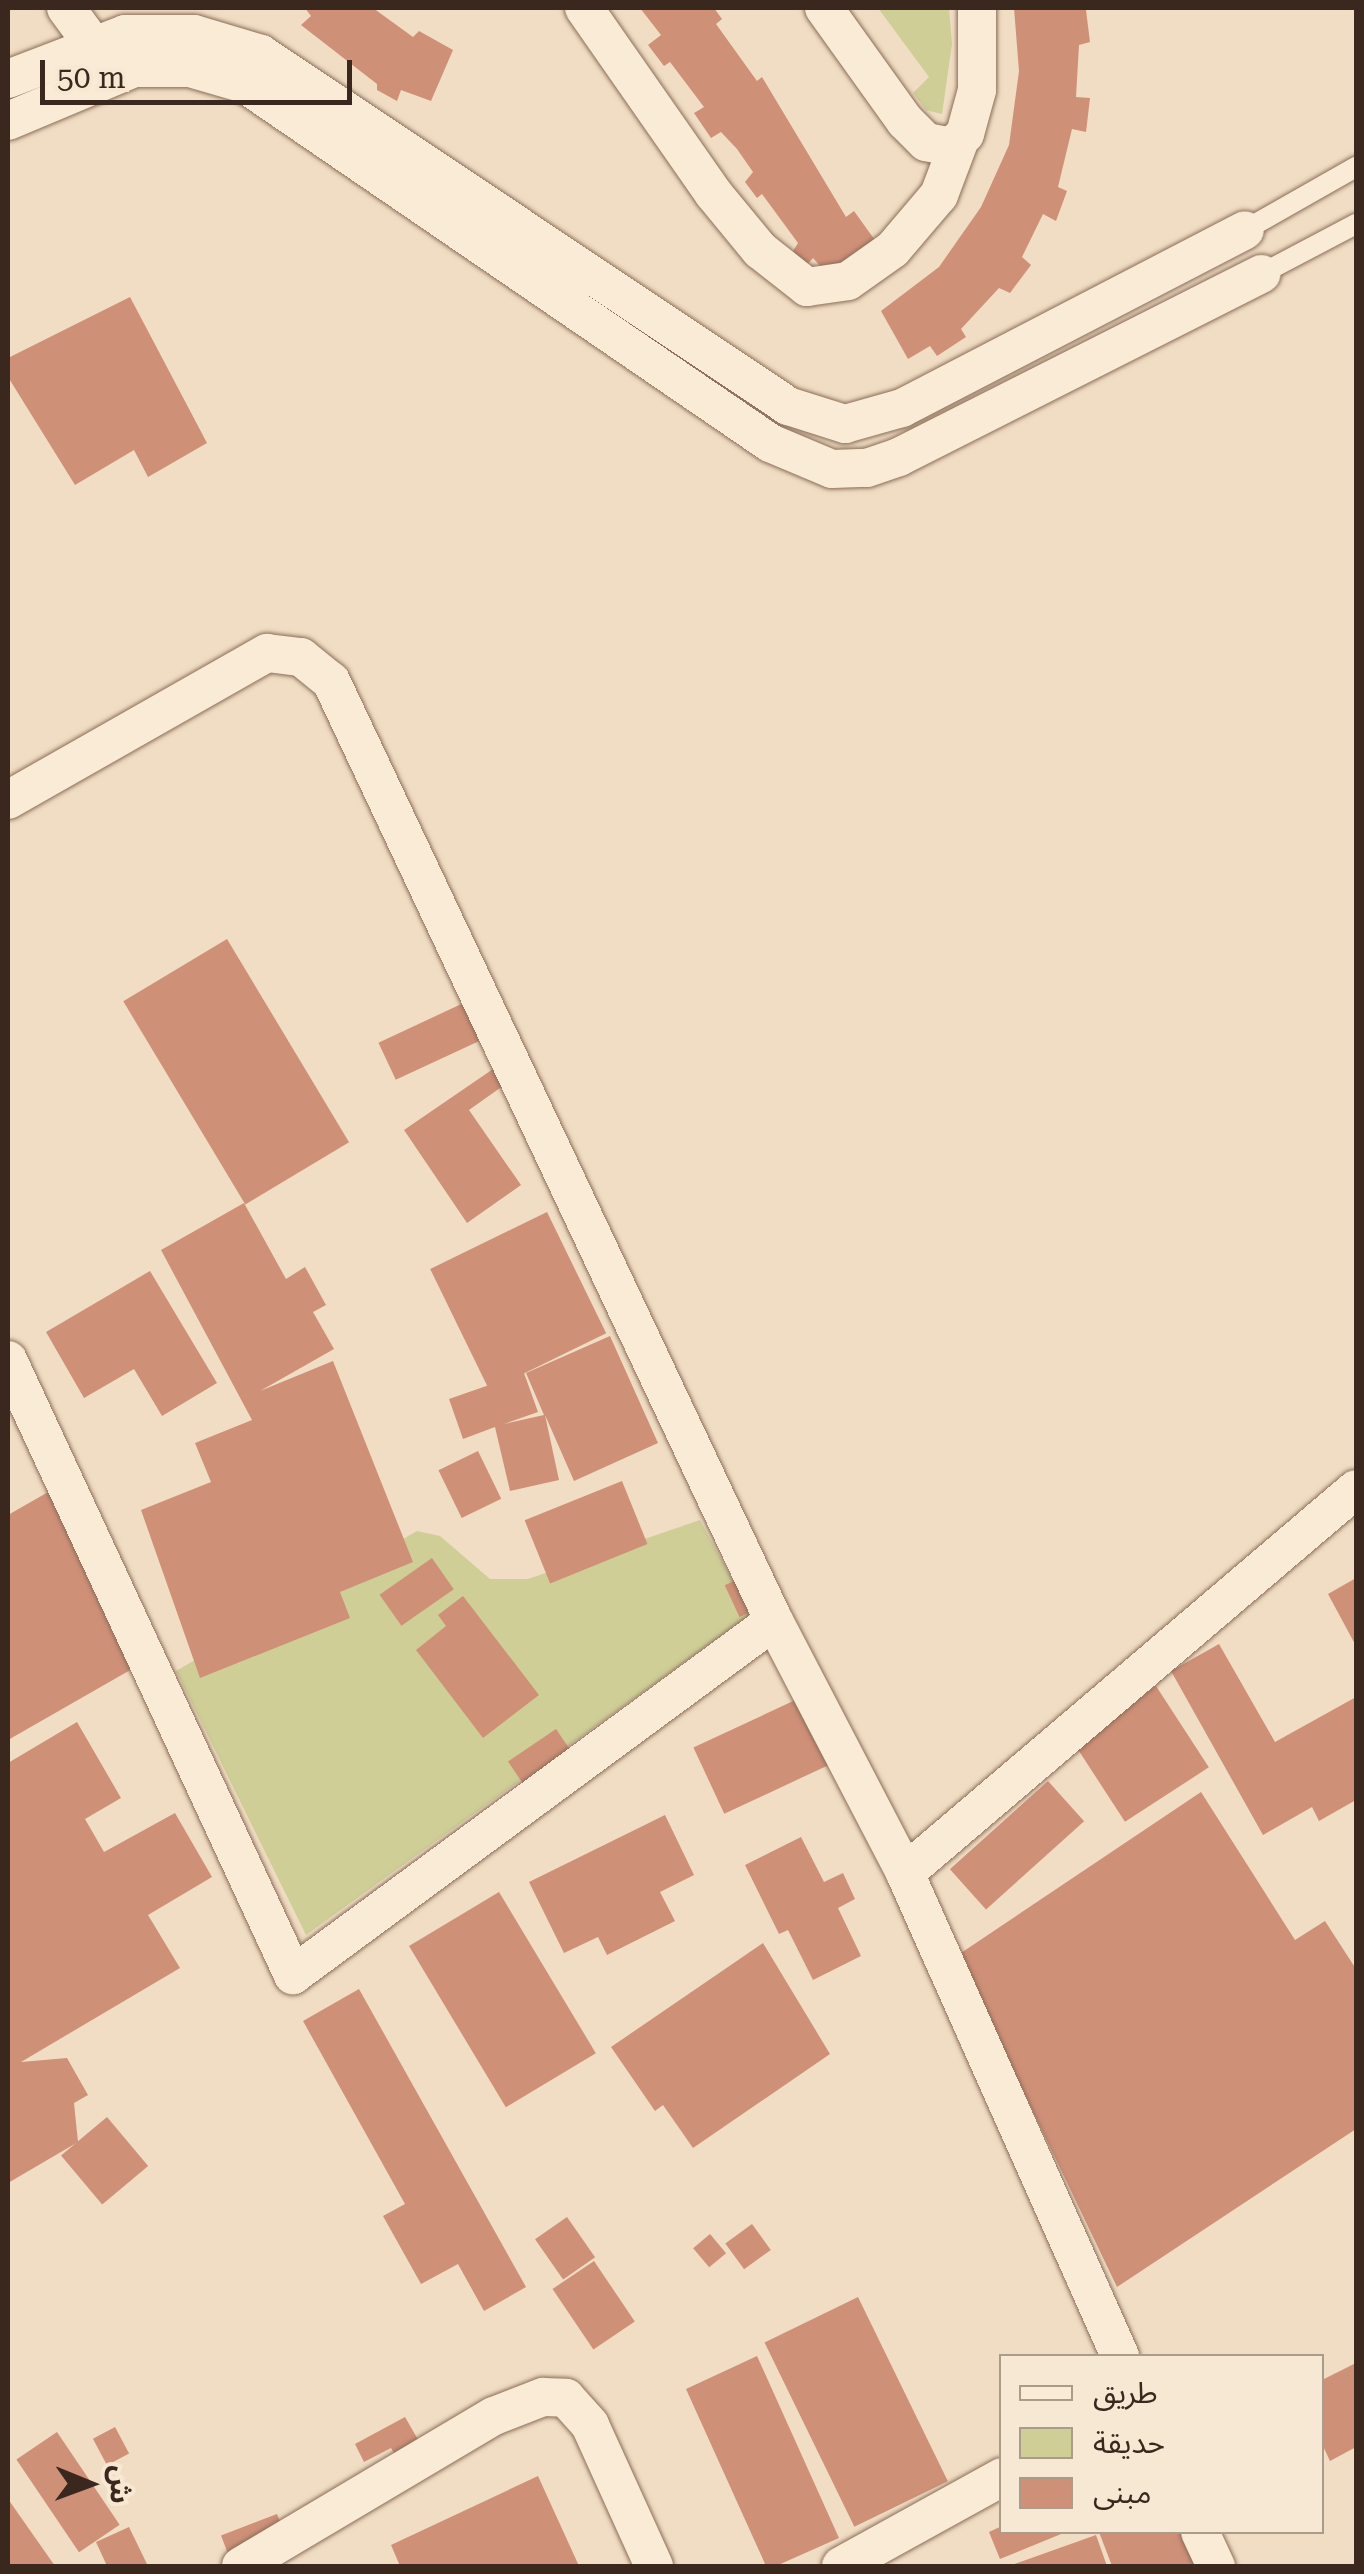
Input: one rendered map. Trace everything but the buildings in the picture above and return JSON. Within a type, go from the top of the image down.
[{"type":"street","points":[[66,8],[91,42]]},
{"type":"street","points":[[584,8],[713,193],[760,250],[807,287],[848,282],[892,249],[939,195],[976,90],[977,8]]},
{"type":"street","points":[[824,8],[916,133],[940,147],[959,142]]},
{"type":"street","points":[[8,79],[91,42],[177,32],[261,54],[788,406],[845,424],[902,408],[1245,230]]},
{"type":"street","points":[[8,122],[134,68],[190,68],[245,84],[770,443],[832,470],[866,468],[899,457],[1261,274]]},
{"type":"street","points":[[8,800],[267,654],[302,657],[331,681],[774,1620],[905,1873],[1119,2354]]},
{"type":"street","points":[[8,1360],[20,1417],[293,1975],[774,1620]]},
{"type":"street","points":[[905,1873],[1356,1489]]},
{"type":"street","points":[[241,2566],[494,2416],[542,2397],[566,2398],[590,2426],[654,2566]]},
{"type":"street","points":[[841,2566],[999,2480]]},
{"type":"street","points":[[1201,2534],[1216,2566]]},
{"type":"lane","points":[[1245,230],[1356,167]]},
{"type":"lane","points":[[1261,274],[1356,224]]},
{"type":"green space","points":[[878,8],[949,8],[952,44],[942,114],[926,110],[913,93],[929,77]]},
{"type":"green space","points":[[700,1520],[751,1614],[306,1935],[176,1671],[417,1531],[440,1536],[490,1579],[528,1579]]}]
